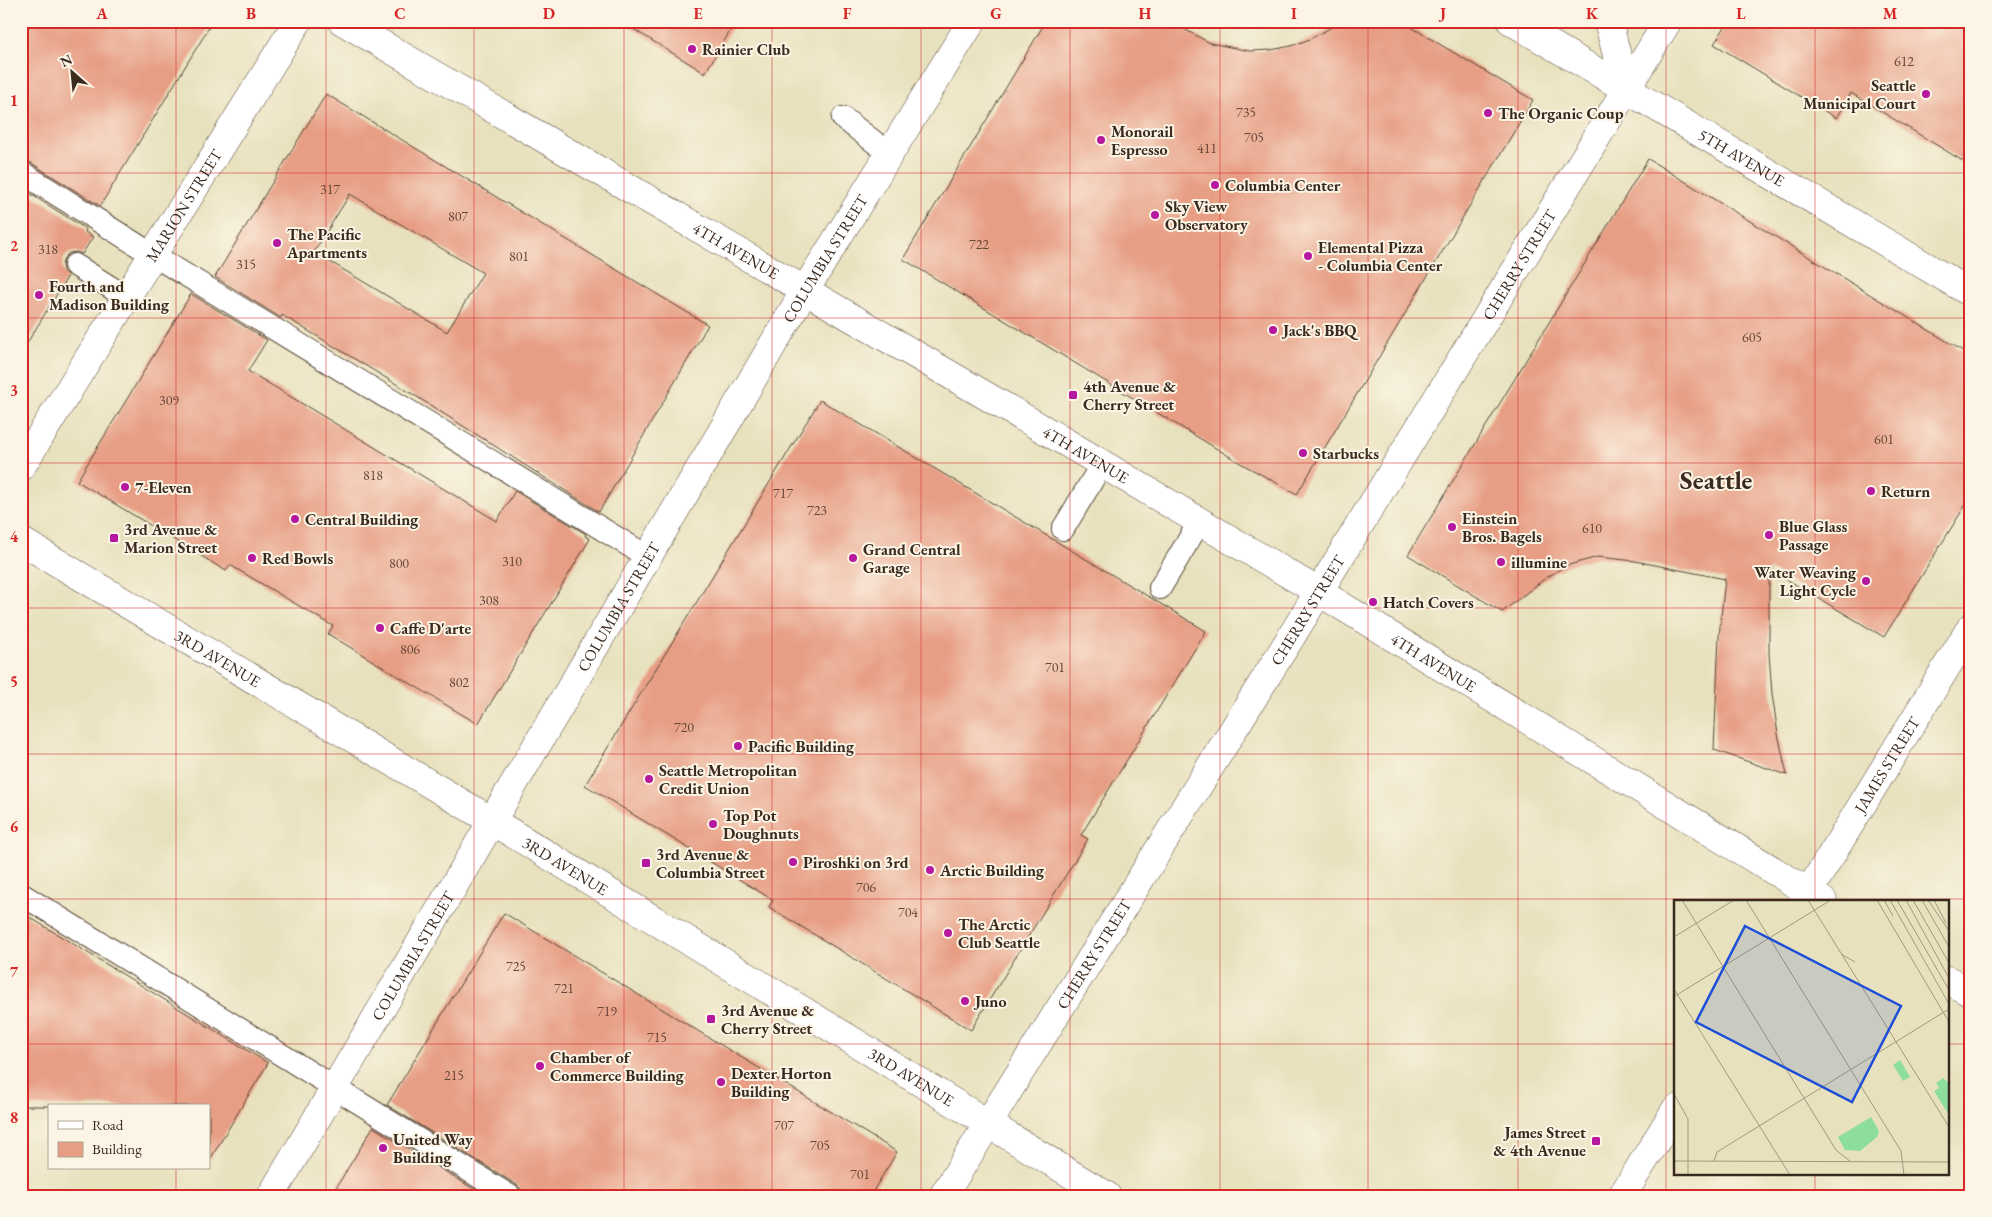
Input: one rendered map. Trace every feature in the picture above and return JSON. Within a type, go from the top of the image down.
[{"type":"main road","name":"MARION STREET","points":[[21,467],[298,21]]},
{"type":"main road","name":"4TH AVENUE","points":[[342,21],[1319,592],[1811,898]]},
{"type":"main road","name":"COLUMBIA STREET","points":[[271,1196],[805,290],[972,21]]},
{"type":"main road","name":"5TH AVENUE","points":[[1511,21],[1971,293]]},
{"type":"main road","points":[[1608,21],[1626,90]]},
{"type":"main road","name":"CHERRY STREET","points":[[943,1196],[1319,592],[1668,21]]},
{"type":"main road","name":"3RD AVENUE","points":[[21,540],[492,821],[1107,1196]]},
{"type":"main road","name":"JAMES STREET","points":[[1811,898],[1971,627]]},
{"type":"main road","points":[[1950,981],[1971,994]]},
{"type":"main road","points":[[1622,1196],[1674,1112]]},
{"type":"lane","points":[[843,118],[890,154]]},
{"type":"lane","points":[[21,172],[153,255],[648,556]]},
{"type":"lane","points":[[75,265],[126,297]]},
{"type":"lane","points":[[1063,529],[1102,464]]},
{"type":"lane","points":[[1160,588],[1200,521]]},
{"type":"lane","points":[[21,894],[510,1196]]},
{"type":"building","points":[[21,21],[213,21],[100,206],[28,161],[21,159]]},
{"type":"building","name":"Rainier Club","points":[[620,21],[736,21],[705,73]]},
{"type":"building","name":"Columbia Center","points":[[1046,21],[1169,21],[1210,43],[1250,51],[1271,50],[1291,46],[1310,39],[1343,21],[1401,21],[1533,100],[1297,494],[1242,464],[903,259]]},
{"type":"building","points":[[1729,21],[1971,21],[1971,166],[1851,93],[1836,118],[1714,44]]},
{"type":"building","points":[[326,94],[708,325],[599,512],[411,393],[282,315],[281,318],[215,277]],"holes":[[[350,194],[483,273],[447,332],[314,252]]]},
{"type":"building","points":[[1648,159],[1971,356],[1971,496],[1884,637],[1769,569],[1769,653],[1772,694],[1787,775],[1714,750],[1719,636],[1725,579],[1635,561],[1598,557],[1565,566],[1543,580],[1502,612],[1408,555]]},
{"type":"building","name":"Fourth and Madison Building","points":[[21,188],[86,229],[85,232],[93,237],[82,254],[76,252],[69,253],[64,258],[63,271],[68,276],[21,353]]},
{"type":"building","name":"Central Building","points":[[191,294],[267,340],[248,371],[497,521],[515,491],[586,534],[585,536],[590,539],[478,724],[328,634],[333,626],[230,565],[226,571],[77,481]]},
{"type":"building","points":[[820,400],[1206,631],[1081,835],[1088,839],[971,1030],[769,907],[773,900],[585,785]]},
{"type":"building","points":[[21,912],[268,1063],[210,1159],[210,1104],[48,1104],[48,1106],[21,1106]]},
{"type":"building","name":"Chamber of Commerce Building","points":[[504,913],[897,1152],[870,1196],[523,1196],[521,1189],[517,1185],[387,1105]]},
{"type":"building","name":"United Way Building","points":[[373,1127],[485,1196],[331,1196]]},
{"type":"place","name":"Rainier Club","points":[[692,49]]},
{"type":"place","name":"Seattle Municipal Court","points":[[1926,94]]},
{"type":"place","name":"The Organic Coup","points":[[1488,113]]},
{"type":"place","name":"Monorail Espresso","points":[[1101,140]]},
{"type":"place","name":"Columbia Center","points":[[1215,185]]},
{"type":"place","name":"Sky View Observatory","points":[[1155,215]]},
{"type":"place","name":"The Pacific Apartments","points":[[277,243]]},
{"type":"place","name":"Elemental Pizza - Columbia Center","points":[[1308,256]]},
{"type":"place","name":"Fourth and Madison Building","points":[[39,295]]},
{"type":"place","name":"Jack's BBQ","points":[[1273,330]]},
{"type":"place","name":"4th Avenue & Cherry Street","points":[[1073,395]]},
{"type":"place","name":"Starbucks","points":[[1303,453]]},
{"type":"place","name":"7-Eleven","points":[[125,487]]},
{"type":"place","name":"Return","points":[[1871,491]]},
{"type":"place","name":"Central Building","points":[[295,519]]},
{"type":"place","name":"Einstein Bros. Bagels","points":[[1452,527]]},
{"type":"place","name":"Blue Glass Passage","points":[[1769,535]]},
{"type":"place","name":"3rd Avenue & Marion Street","points":[[114,538]]},
{"type":"place","name":"Red Bowls","points":[[252,558]]},
{"type":"place","name":"Grand Central Garage","points":[[853,558]]},
{"type":"place","name":"illumine","points":[[1501,562]]},
{"type":"place","name":"Water Weaving Light Cycle","points":[[1866,581]]},
{"type":"place","name":"Hatch Covers","points":[[1373,602]]},
{"type":"place","name":"Caffe D'arte","points":[[380,628]]},
{"type":"place","name":"Pacific Building","points":[[738,746]]},
{"type":"place","name":"Seattle Metropolitan Credit Union","points":[[649,779]]},
{"type":"place","name":"Top Pot Doughnuts","points":[[713,824]]},
{"type":"place","name":"Piroshki on 3rd","points":[[793,862]]},
{"type":"place","name":"3rd Avenue & Columbia Street","points":[[646,863]]},
{"type":"place","name":"Arctic Building","points":[[930,870]]},
{"type":"place","name":"The Arctic Club Seattle","points":[[948,933]]},
{"type":"place","name":"Juno","points":[[965,1001]]},
{"type":"place","name":"3rd Avenue & Cherry Street","points":[[711,1019]]},
{"type":"place","name":"Chamber of Commerce Building","points":[[540,1066]]},
{"type":"place","name":"Dexter Horton Building","points":[[721,1082]]},
{"type":"place","name":"James Street & 4th Avenue","points":[[1596,1141]]},
{"type":"place","name":"United Way Building","points":[[383,1148]]},
{"type":"district","name":"Seattle","points":[[1716,480]]}]
